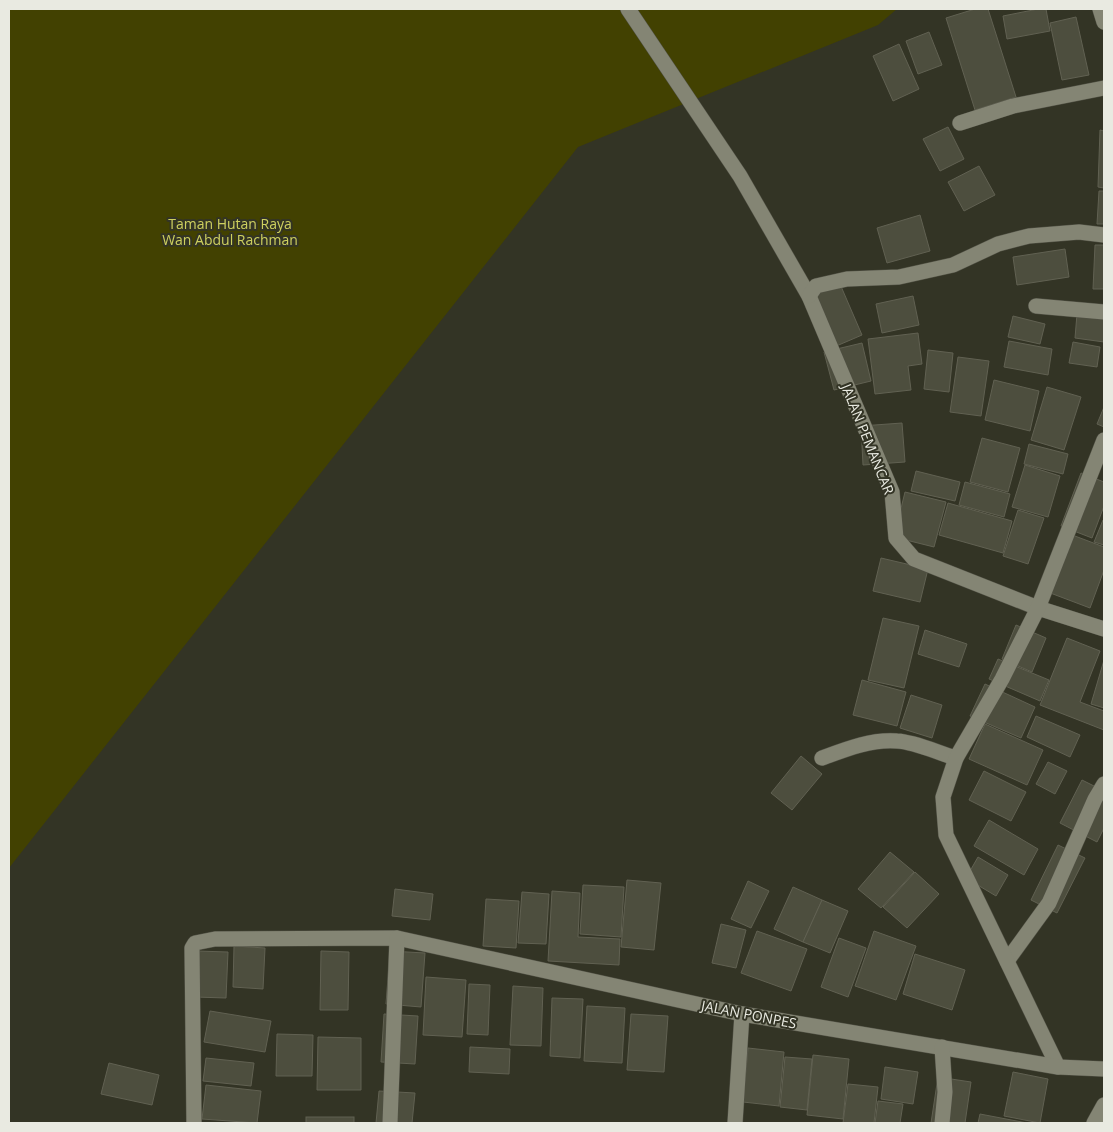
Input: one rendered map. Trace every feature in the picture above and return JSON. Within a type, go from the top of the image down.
[{"type":"street","name":"JALAN PEMANCAR","points":[[628,9],[740,176],[809,296],[892,492],[896,538],[914,559],[1038,608],[1104,629]]},
{"type":"street","points":[[1100,9],[1104,22]]},
{"type":"street","points":[[960,123],[1014,106],[1104,88]]},
{"type":"street","points":[[809,296],[816,286],[847,279],[899,277],[953,265],[998,244],[1029,236],[1079,232],[1104,236]]},
{"type":"street","points":[[1036,306],[1104,312]]},
{"type":"street","points":[[1058,1067],[946,835],[943,796],[956,758],[1002,679],[1038,608],[1104,440]]},
{"type":"street","points":[[822,758],[852,746],[877,741],[899,741],[956,758]]},
{"type":"street","points":[[1007,961],[1049,903],[1095,799],[1104,784]]},
{"type":"street","points":[[390,1123],[397,938]]},
{"type":"street","name":"JALAN PONPES","points":[[194,1123],[191,956],[195,943],[215,939],[397,938],[742,1014],[1058,1067],[1104,1069]]},
{"type":"street","points":[[735,1123],[742,1014]]},
{"type":"street","points":[[942,1047],[944,1092],[942,1123]]},
{"type":"street","points":[[1094,1123],[1104,1105]]},
{"type":"green space","name":"Taman Hutan Raya Wan Abdul Rachman","points":[[9,9],[897,9],[878,25],[578,147],[9,868]]},
{"type":"building","points":[[975,9],[988,9],[1016,97],[975,110],[946,18]]},
{"type":"building","points":[[1046,9],[1050,31],[1007,39],[1003,16]]},
{"type":"building","points":[[1076,17],[1089,75],[1062,80],[1050,23]]},
{"type":"building","points":[[929,32],[942,65],[918,74],[906,41]]},
{"type":"building","points":[[899,44],[919,89],[893,101],[873,56]]},
{"type":"building","points":[[948,127],[964,159],[940,171],[923,139]]},
{"type":"building","points":[[1100,130],[1104,131],[1104,188],[1098,187]]},
{"type":"building","points":[[979,166],[995,195],[964,211],[948,182]]},
{"type":"building","points":[[1099,191],[1104,191],[1104,224],[1097,224]]},
{"type":"building","points":[[920,215],[930,251],[887,263],[877,228]]},
{"type":"building","points":[[1095,245],[1104,245],[1104,289],[1093,289]]},
{"type":"building","points":[[1065,249],[1069,277],[1017,285],[1013,257]]},
{"type":"building","points":[[840,284],[862,335],[834,347],[812,296]]},
{"type":"building","points":[[913,296],[919,325],[882,333],[876,304]]},
{"type":"building","points":[[1077,314],[1104,317],[1104,342],[1075,338]]},
{"type":"building","points":[[1013,316],[1045,324],[1040,344],[1008,337]]},
{"type":"building","points":[[918,333],[922,364],[908,366],[911,390],[875,394],[868,339]]},
{"type":"building","points":[[1009,341],[1052,349],[1048,375],[1004,367]]},
{"type":"building","points":[[1073,342],[1100,347],[1097,367],[1069,363]]},
{"type":"building","points":[[862,343],[871,381],[834,390],[824,352]]},
{"type":"building","points":[[928,350],[953,353],[949,392],[924,389]]},
{"type":"building","points":[[958,357],[989,361],[981,416],[950,412]]},
{"type":"building","points":[[994,380],[1039,391],[1030,431],[985,420]]},
{"type":"building","points":[[1047,387],[1081,397],[1064,450],[1031,440]]},
{"type":"building","points":[[1104,407],[1104,427],[1097,424]]},
{"type":"building","points":[[902,423],[905,462],[863,465],[861,426]]},
{"type":"building","points":[[982,438],[1020,448],[1008,492],[970,482]]},
{"type":"building","points":[[1029,444],[1068,454],[1063,474],[1024,464]]},
{"type":"building","points":[[1025,465],[1060,476],[1048,517],[1012,507]]},
{"type":"building","points":[[916,471],[960,482],[955,501],[911,491]]},
{"type":"building","points":[[1081,473],[1104,482],[1104,506],[1092,538],[1061,526]]},
{"type":"building","points":[[965,482],[1010,494],[1004,517],[959,505]]},
{"type":"building","points":[[905,492],[946,502],[934,547],[894,537]]},
{"type":"building","points":[[948,503],[1012,521],[1003,553],[939,535]]},
{"type":"building","points":[[1018,510],[1044,518],[1028,564],[1003,556]]},
{"type":"building","points":[[1104,520],[1104,545],[1094,542]]},
{"type":"building","points":[[1067,533],[1104,547],[1104,570],[1090,608],[1045,591]]},
{"type":"building","points":[[881,558],[928,569],[920,602],[873,591]]},
{"type":"building","points":[[883,618],[919,626],[904,688],[868,680]]},
{"type":"building","points":[[1016,625],[1046,638],[1032,672],[1002,659]]},
{"type":"building","points":[[925,630],[967,644],[959,667],[918,654]]},
{"type":"building","points":[[1067,638],[1100,651],[1080,702],[1104,711],[1104,730],[1040,705]]},
{"type":"building","points":[[998,659],[1049,680],[1040,701],[989,679]]},
{"type":"building","points":[[1104,660],[1104,708],[1091,704]]},
{"type":"building","points":[[862,680],[906,692],[897,726],[853,715]]},
{"type":"building","points":[[985,684],[1035,707],[1021,738],[970,716]]},
{"type":"building","points":[[911,695],[942,705],[932,738],[900,728]]},
{"type":"building","points":[[1036,716],[1080,735],[1070,757],[1027,737]]},
{"type":"building","points":[[985,724],[1043,750],[1027,785],[969,759]]},
{"type":"building","points":[[801,756],[822,774],[792,810],[771,793]]},
{"type":"building","points":[[1048,762],[1067,771],[1055,794],[1036,784]]},
{"type":"building","points":[[984,771],[1026,792],[1011,821],[969,800]]},
{"type":"building","points":[[1082,780],[1104,791],[1104,828],[1097,842],[1060,823]]},
{"type":"building","points":[[989,820],[1038,849],[1024,875],[974,846]]},
{"type":"building","points":[[1058,845],[1085,858],[1057,913],[1031,900]]},
{"type":"building","points":[[890,852],[914,872],[881,908],[858,889]]},
{"type":"building","points":[[978,857],[1008,875],[996,896],[966,878]]},
{"type":"building","points":[[915,872],[939,894],[907,928],[883,907]]},
{"type":"building","points":[[627,880],[661,883],[654,950],[621,947]]},
{"type":"building","points":[[748,881],[769,891],[751,928],[731,919]]},
{"type":"building","points":[[583,885],[624,887],[621,937],[580,934]]},
{"type":"building","points":[[793,887],[822,900],[803,942],[774,929]]},
{"type":"building","points":[[395,889],[433,894],[430,920],[392,916]]},
{"type":"building","points":[[552,891],[580,893],[578,937],[620,939],[619,965],[548,961]]},
{"type":"building","points":[[522,892],[549,894],[546,944],[518,943]]},
{"type":"building","points":[[486,899],[519,901],[516,948],[483,946]]},
{"type":"building","points":[[822,900],[848,911],[830,953],[803,942]]},
{"type":"building","points":[[721,924],[746,930],[736,968],[712,963]]},
{"type":"building","points":[[757,931],[807,949],[791,991],[741,973]]},
{"type":"building","points":[[874,931],[916,946],[896,1000],[855,986]]},
{"type":"building","points":[[839,938],[866,948],[848,997],[821,987]]},
{"type":"building","points":[[234,946],[265,948],[263,989],[233,987]]},
{"type":"building","points":[[197,951],[228,952],[226,998],[195,997]]},
{"type":"building","points":[[321,951],[349,952],[348,1010],[320,1010]]},
{"type":"building","points":[[390,951],[425,953],[421,1007],[386,1004]]},
{"type":"building","points":[[915,954],[965,970],[952,1010],[903,994]]},
{"type":"building","points":[[426,977],[466,980],[462,1037],[423,1035]]},
{"type":"building","points":[[469,984],[490,985],[488,1035],[467,1034]]},
{"type":"building","points":[[513,986],[543,988],[541,1046],[510,1045]]},
{"type":"building","points":[[552,998],[583,999],[580,1058],[550,1056]]},
{"type":"building","points":[[587,1006],[625,1008],[622,1063],[584,1061]]},
{"type":"building","points":[[210,1011],[271,1021],[265,1052],[204,1042]]},
{"type":"building","points":[[384,1014],[418,1016],[415,1064],[381,1062]]},
{"type":"building","points":[[631,1014],[668,1016],[664,1072],[627,1070]]},
{"type":"building","points":[[277,1034],[313,1035],[312,1076],[276,1076]]},
{"type":"building","points":[[318,1037],[361,1038],[361,1090],[317,1090]]},
{"type":"building","points":[[470,1047],[510,1049],[509,1074],[469,1072]]},
{"type":"building","points":[[748,1048],[784,1052],[779,1106],[743,1102]]},
{"type":"building","points":[[813,1055],[849,1059],[843,1119],[807,1115]]},
{"type":"building","points":[[785,1057],[812,1059],[807,1110],[780,1107]]},
{"type":"building","points":[[206,1058],[254,1063],[251,1086],[203,1081]]},
{"type":"building","points":[[109,1063],[159,1075],[152,1105],[101,1094]]},
{"type":"building","points":[[885,1067],[918,1072],[913,1104],[881,1099]]},
{"type":"building","points":[[1013,1072],[1048,1079],[1040,1123],[1004,1116]]},
{"type":"building","points":[[938,1077],[971,1082],[965,1123],[931,1123]]},
{"type":"building","points":[[848,1084],[878,1087],[874,1123],[843,1123]]},
{"type":"building","points":[[206,1085],[261,1091],[257,1123],[202,1119]]},
{"type":"building","points":[[379,1091],[415,1093],[412,1123],[376,1123]]},
{"type":"building","points":[[878,1101],[903,1104],[900,1123],[875,1123]]},
{"type":"building","points":[[980,1114],[1027,1123],[978,1123]]},
{"type":"building","points":[[306,1117],[354,1117],[354,1123],[306,1123]]}]
